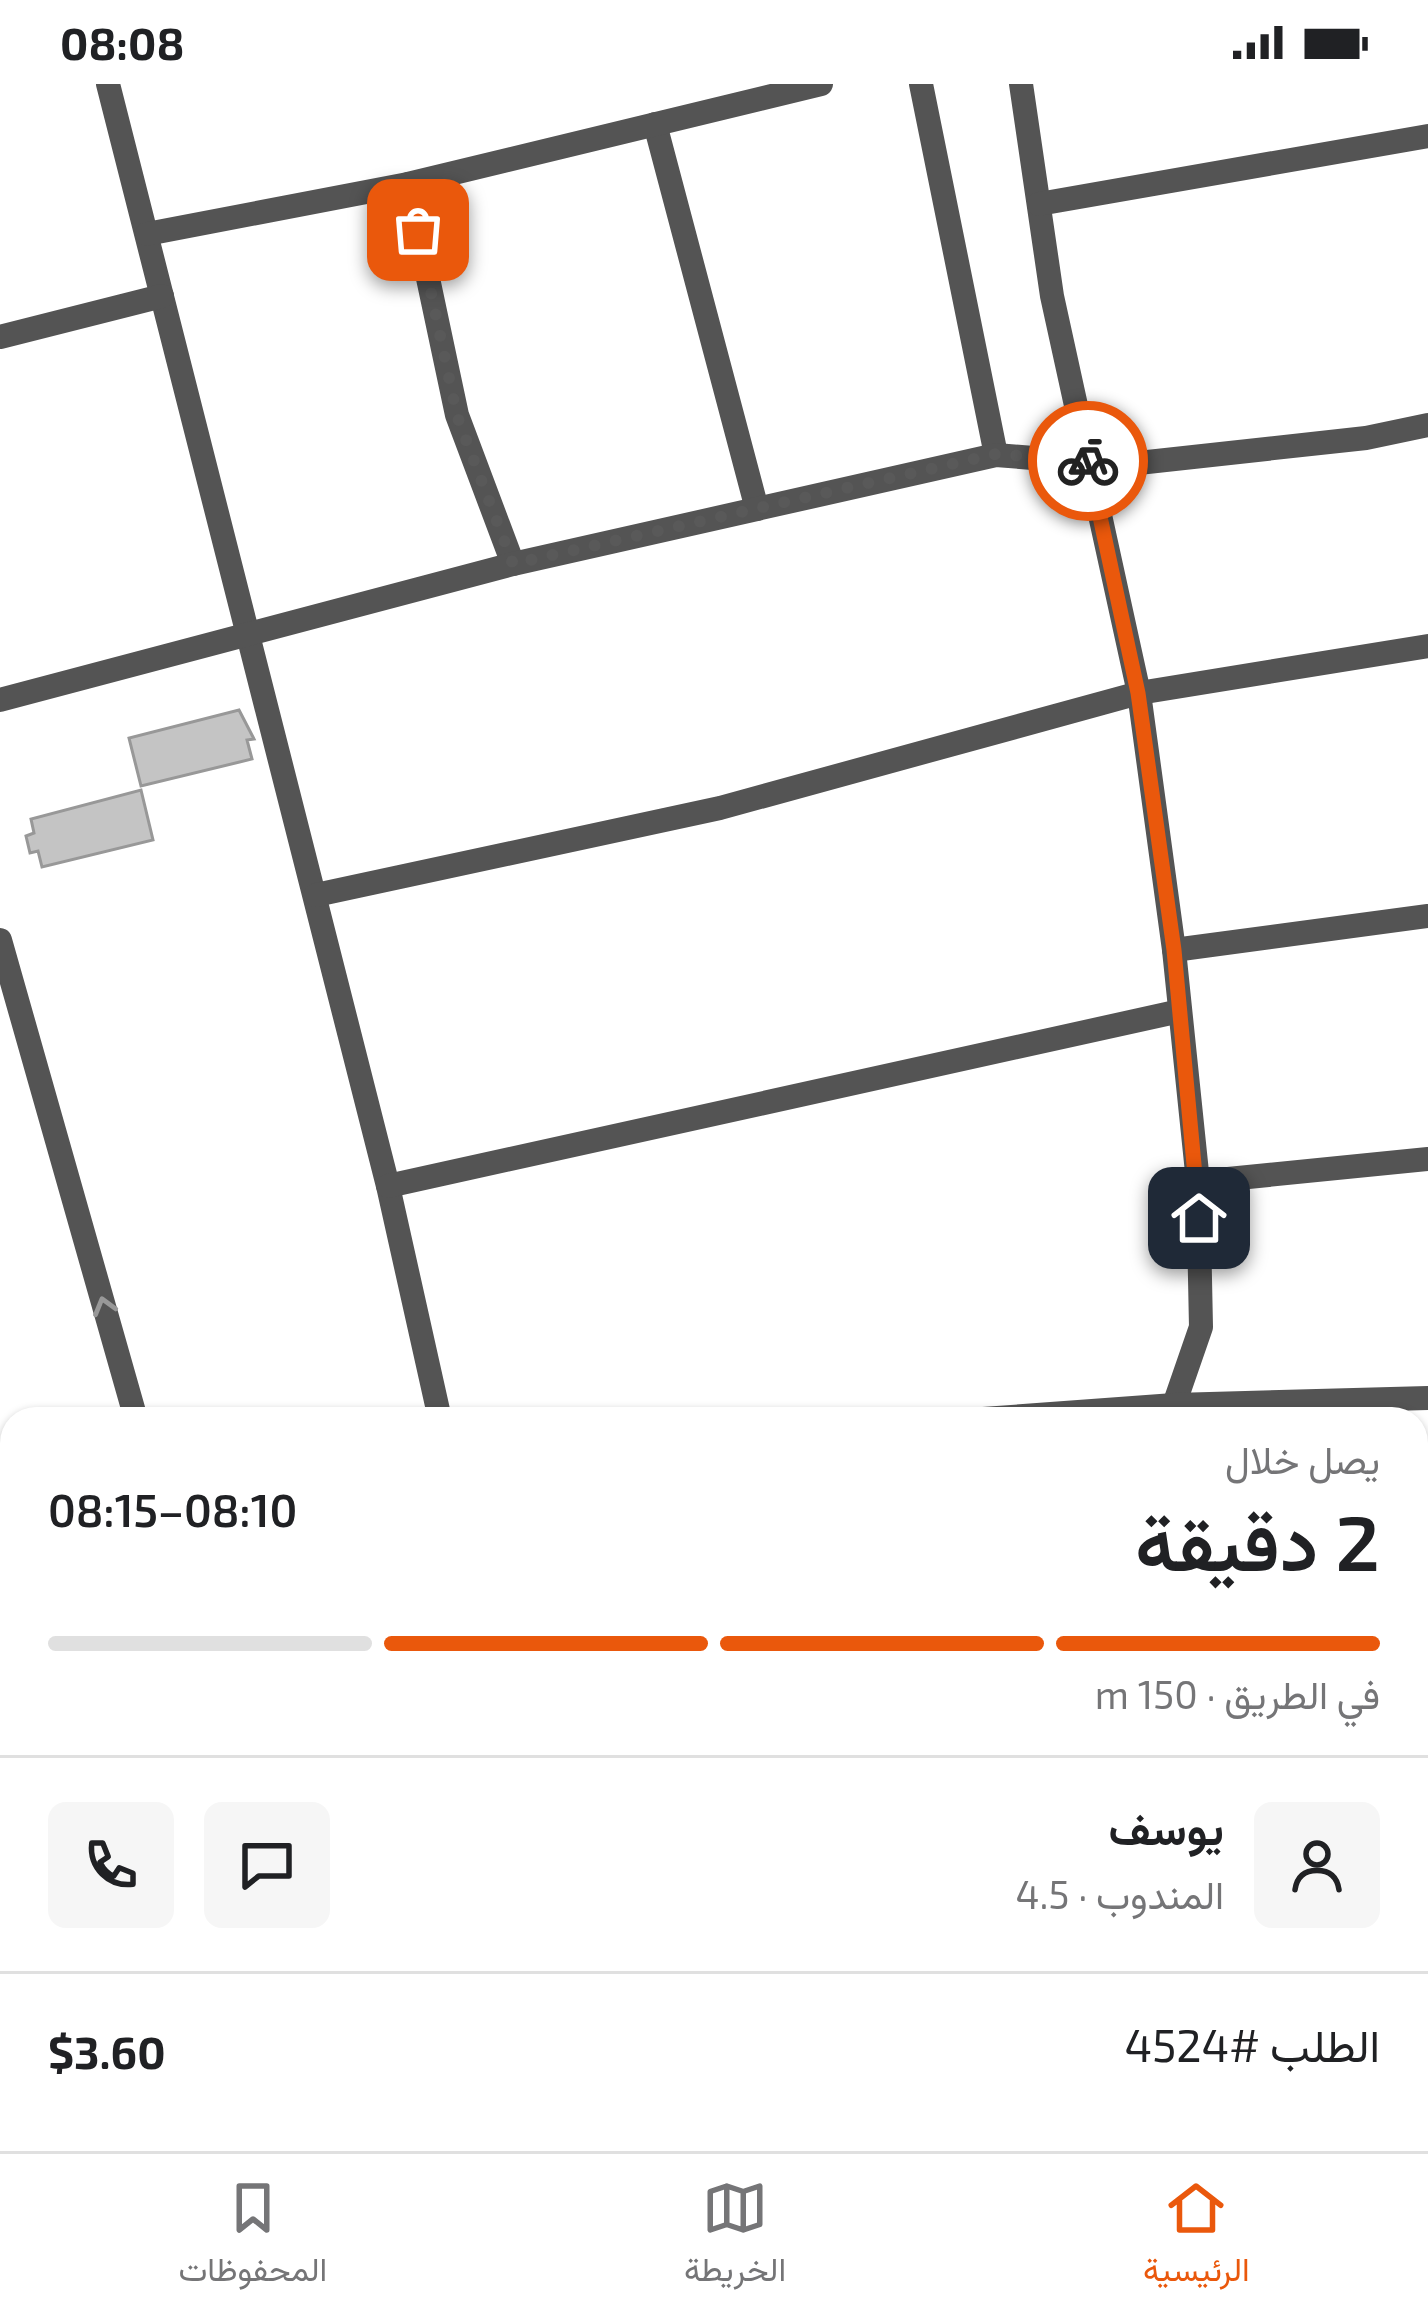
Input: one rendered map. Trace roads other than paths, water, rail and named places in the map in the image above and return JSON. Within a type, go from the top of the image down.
[{"type":"street","points":[[108,84],[316,896],[437,1407]]},
{"type":"street","points":[[147,234],[408,184],[821,84]]},
{"type":"street","points":[[921,84],[996,454]]},
{"type":"street","points":[[1021,84],[1088,461],[1138,693],[1174,950],[1198,1182],[1201,1327],[1174,1405]]},
{"type":"street","points":[[655,124],[757,509]]},
{"type":"street","points":[[1039,204],[1428,136]]},
{"type":"street","points":[[408,184],[457,416],[513,564]]},
{"type":"street","points":[[0,337],[162,296]]},
{"type":"street","points":[[0,700],[513,564],[996,454],[1120,465],[1194,460],[1428,425]]},
{"type":"street","points":[[316,896],[720,808],[1138,693],[1428,646]]},
{"type":"street","points":[[1174,950],[1428,916]]},
{"type":"street","points":[[0,940],[133,1407]]},
{"type":"street","points":[[388,1186],[1180,1010]]},
{"type":"street","points":[[1198,1182],[1428,1160]]},
{"type":"street","points":[[1147,1407],[1428,1398]]}]
